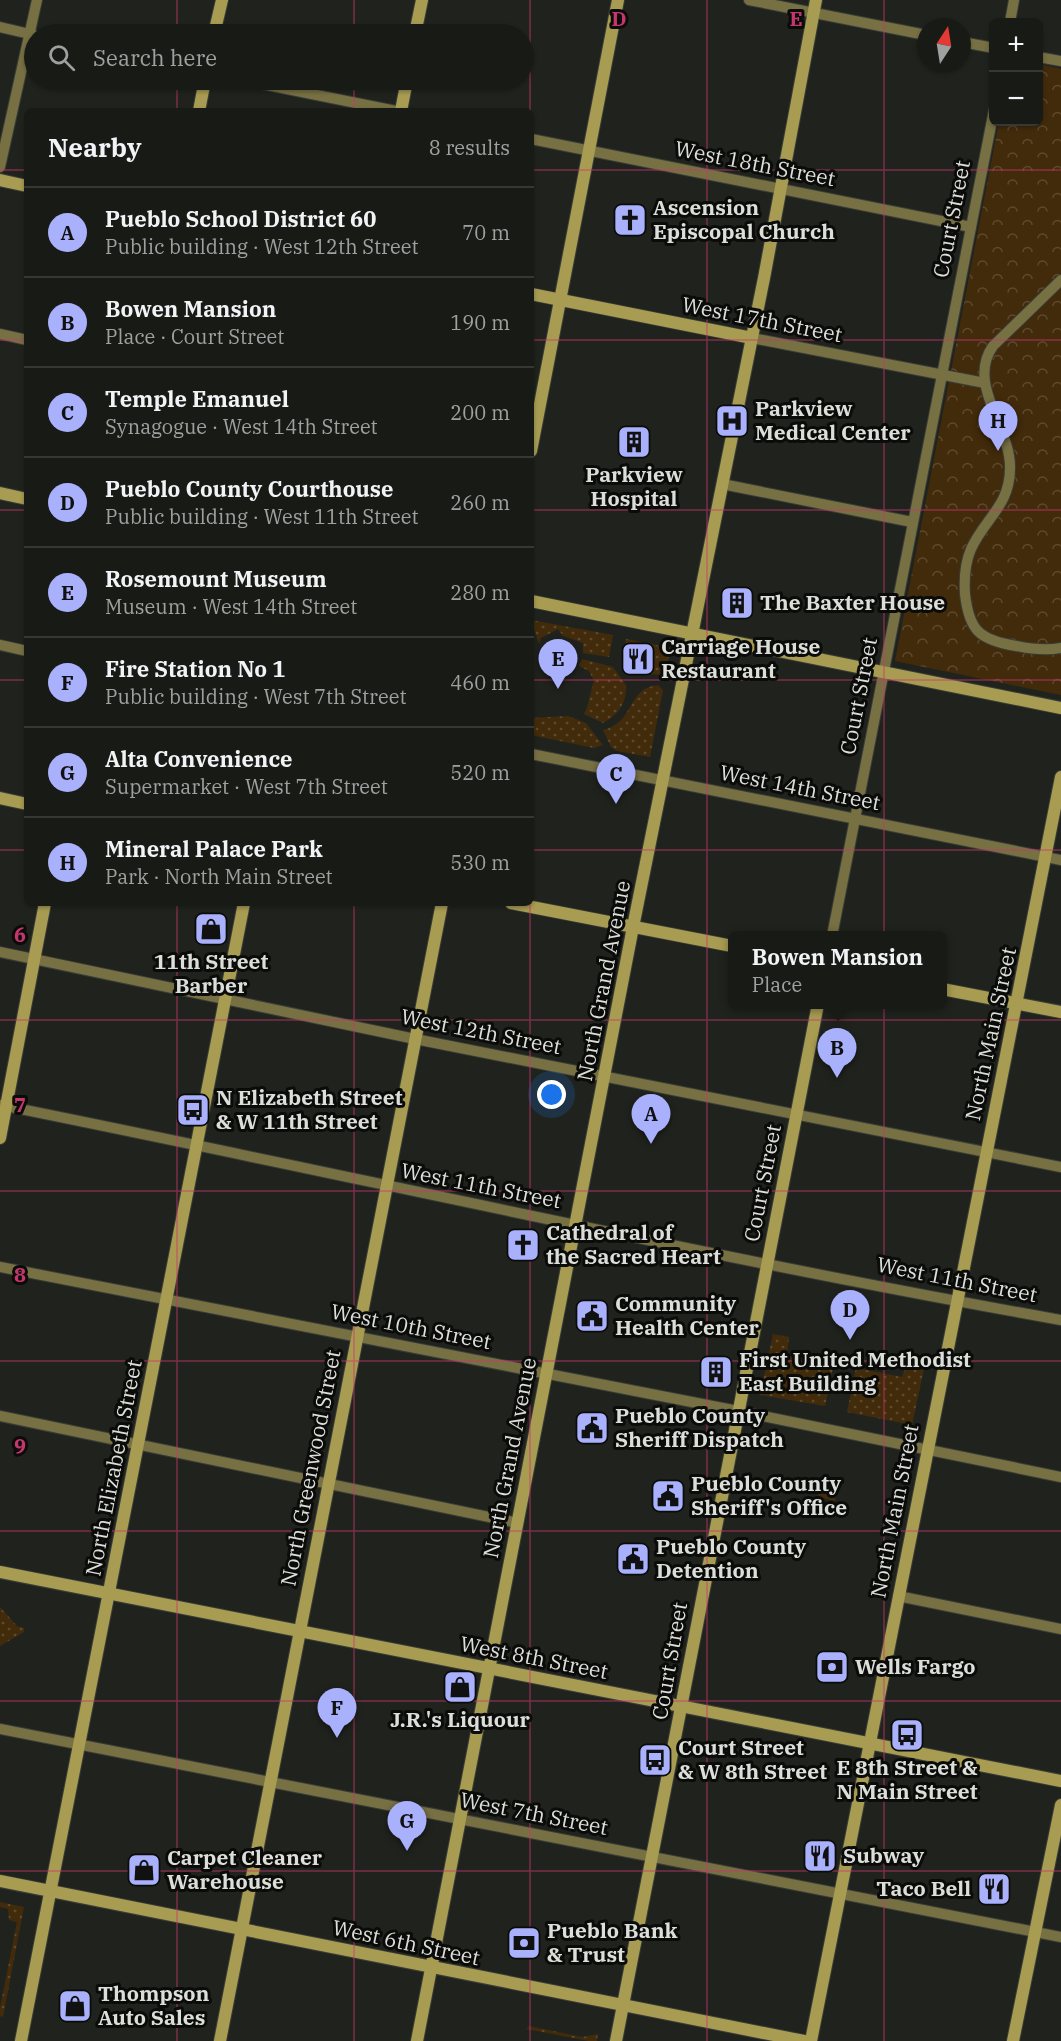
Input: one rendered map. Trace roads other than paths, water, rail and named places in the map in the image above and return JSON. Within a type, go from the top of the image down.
[{"type":"street","points":[[33,24],[37,0]]},
{"type":"street","points":[[216,24],[222,0]]},
{"type":"street","points":[[418,24],[422,0]]},
{"type":"street","points":[[534,433],[618,0]]},
{"type":"street","points":[[749,0],[815,6],[917,33]]},
{"type":"street","points":[[1011,18],[1014,0]]},
{"type":"street","name":"North Grand Avenue","points":[[417,2041],[462,1820],[545,1375],[752,338],[815,6]]},
{"type":"street","points":[[0,27],[24,32]]},
{"type":"street","points":[[971,44],[989,47]]},
{"type":"street","points":[[1043,58],[1061,61]]},
{"type":"street","points":[[0,167],[24,67]]},
{"type":"street","points":[[200,108],[203,90]]},
{"type":"street","points":[[292,90],[381,108]]},
{"type":"street","points":[[402,108],[405,90]]},
{"type":"street","name":"Court Street","points":[[833,931],[990,126]]},
{"type":"street","name":"West 18th Street","points":[[534,140],[971,227]]},
{"type":"street","points":[[0,180],[24,185]]},
{"type":"street","points":[[1061,280],[993,346],[987,358],[985,383],[1006,438],[1010,470],[1005,499],[976,540],[968,559],[964,578],[968,614],[978,633],[990,641],[1055,649],[1061,655]]},
{"type":"street","name":"West 17th Street","points":[[534,295],[985,383]]},
{"type":"street","points":[[0,334],[24,339]]},
{"type":"street","points":[[722,484],[912,522]]},
{"type":"street","points":[[0,493],[24,498]]},
{"type":"street","points":[[534,602],[884,670],[1061,708]]},
{"type":"street","points":[[0,645],[24,650]]},
{"type":"street","name":"West 14th Street","points":[[534,755],[1061,860]]},
{"type":"street","name":"North Main Street","points":[[811,2041],[1061,777]]},
{"type":"street","points":[[0,798],[24,803]]},
{"type":"street","points":[[0,1138],[3,1106],[44,906]]},
{"type":"street","name":"North Elizabeth Street","points":[[24,2041],[79,1745],[243,906]]},
{"type":"street","name":"North Greenwood Street","points":[[220,2041],[441,906]]},
{"type":"street","points":[[526,906],[728,945]]},
{"type":"street","name":"West 12th Street","points":[[0,952],[415,1039],[1061,1167]]},
{"type":"street","points":[[947,990],[1061,1012]]},
{"type":"street","name":"Court Street","points":[[616,2041],[817,1009]]},
{"type":"street","name":"West 11th Street","points":[[3,1106],[198,1144],[386,1187],[1061,1320]]},
{"type":"street","name":"West 10th Street","points":[[0,1267],[545,1375],[738,1410],[1061,1477]]},
{"type":"street","points":[[0,1416],[518,1523]]},
{"type":"street","name":"West 8th Street","points":[[0,1572],[1061,1781]]},
{"type":"street","points":[[898,1596],[1061,1629]]},
{"type":"street","name":"West 7th Street","points":[[0,1729],[1061,1937]]},
{"type":"street","points":[[1013,2041],[1061,1805]]},
{"type":"street","name":"West 6th Street","points":[[0,1881],[623,2007],[804,2041]]},
{"type":"place","name":"Ascension Episcopal Church","points":[[630,220]]},
{"type":"place","name":"Parkview Medical Center","points":[[732,421]]},
{"type":"place","name":"Parkview Hospital","points":[[634,442]]},
{"type":"place","name":"Mineral Palace Park","points":[[998,451]]},
{"type":"place","name":"The Baxter House","points":[[737,603]]},
{"type":"place","name":"Carriage House Restaurant","points":[[638,659]]},
{"type":"place","name":"Rosemount Museum","points":[[558,689]]},
{"type":"place","name":"Temple Emanuel","points":[[616,804]]},
{"type":"place","name":"11th Street Barber","points":[[211,929]]},
{"type":"place","name":"Bowen Mansion","points":[[837,1078]]},
{"type":"place","name":"N Elizabeth Street & W 11th Street","points":[[193,1110]]},
{"type":"place","name":"Pueblo School District 60","points":[[651,1144]]},
{"type":"place","name":"Cathedral of the Sacred Heart","points":[[523,1245]]},
{"type":"place","name":"Community Health Center","points":[[592,1316]]},
{"type":"place","name":"Pueblo County Courthouse","points":[[850,1340]]},
{"type":"place","name":"First United Methodist East Building","points":[[716,1372]]},
{"type":"place","name":"Pueblo County Sheriff Dispatch","points":[[592,1428]]},
{"type":"place","name":"Pueblo County Sheriff's Office","points":[[668,1496]]},
{"type":"place","name":"Pueblo County Detention","points":[[633,1559]]},
{"type":"place","name":"Wells Fargo","points":[[832,1667]]},
{"type":"place","name":"J.R.'s Liquour","points":[[460,1687]]},
{"type":"place","name":"E 8th Street & N Main Street","points":[[907,1735]]},
{"type":"place","name":"Fire Station No 1","points":[[337,1738]]},
{"type":"place","name":"Court Street & W 8th Street","points":[[655,1760]]},
{"type":"place","name":"Alta Convenience","points":[[407,1851]]},
{"type":"place","name":"Subway","points":[[820,1856]]},
{"type":"place","name":"Carpet Cleaner Warehouse","points":[[144,1870]]},
{"type":"place","name":"Taco Bell","points":[[994,1889]]},
{"type":"place","name":"Pueblo Bank & Trust","points":[[524,1943]]},
{"type":"place","name":"Thompson Auto Sales","points":[[75,2006]]}]
